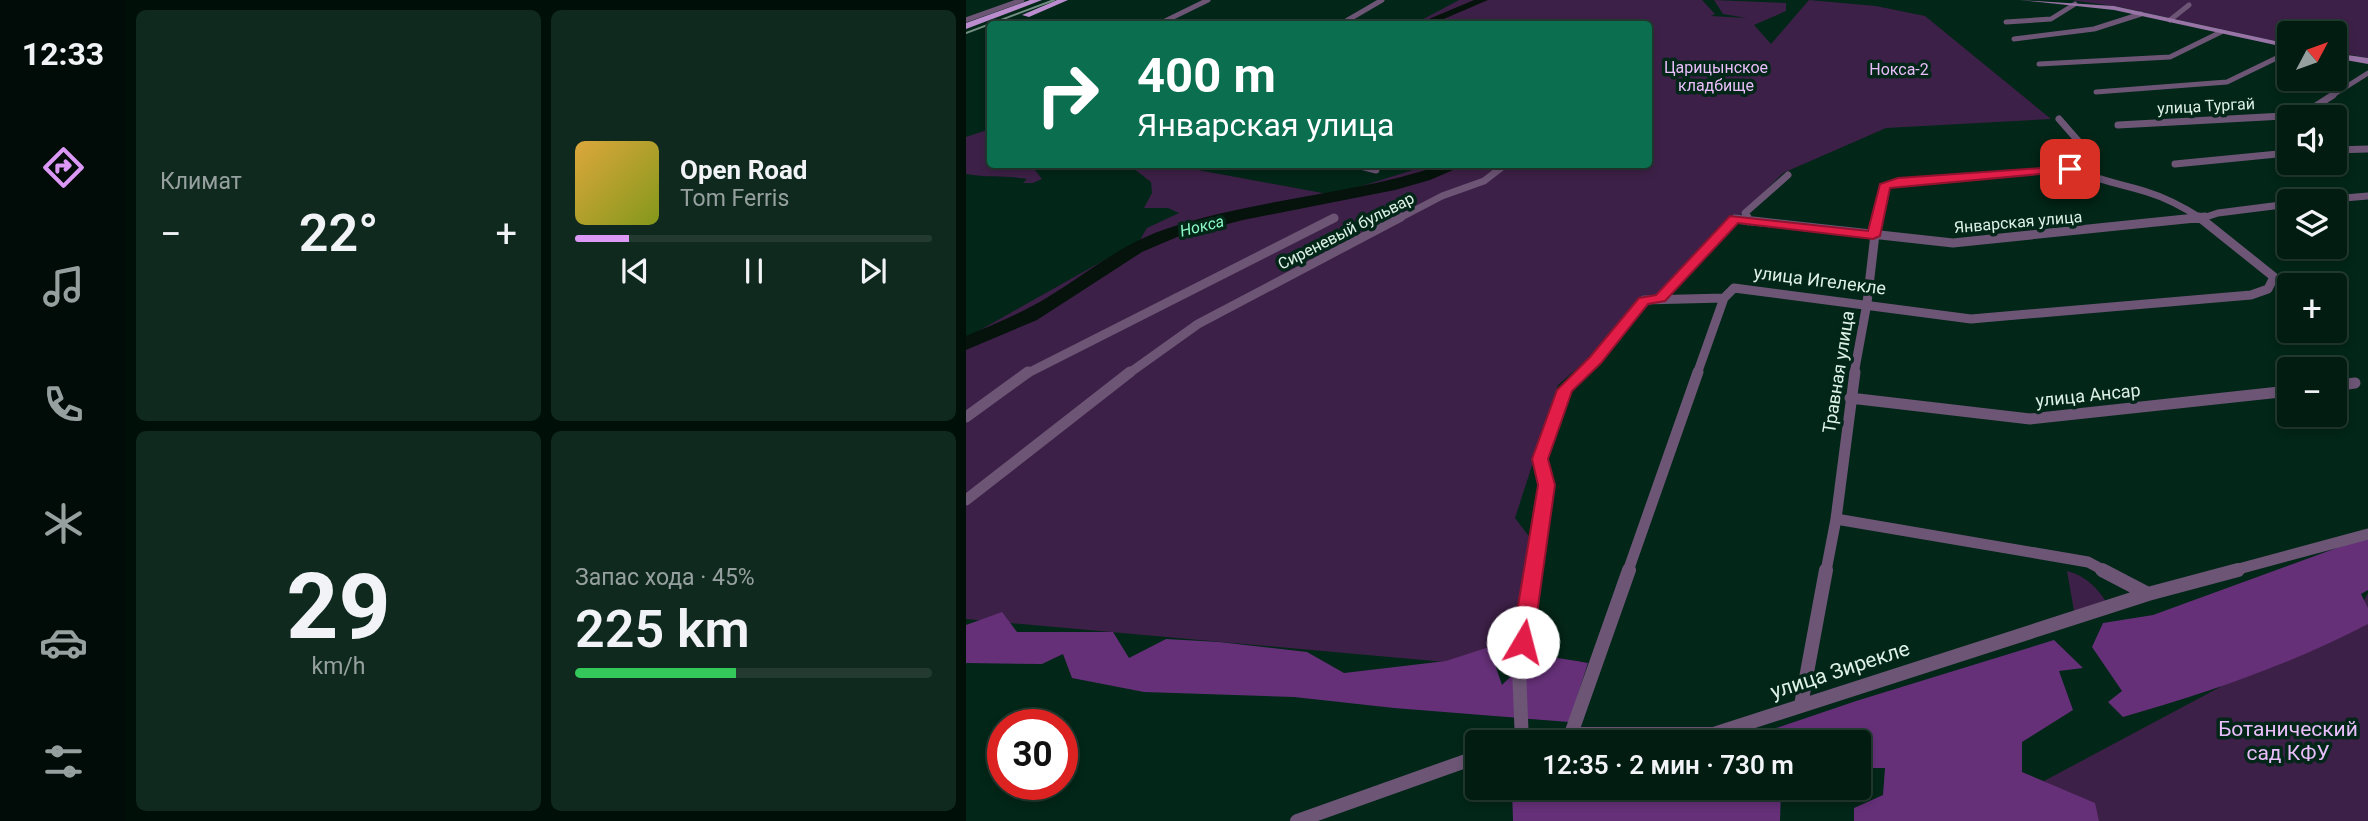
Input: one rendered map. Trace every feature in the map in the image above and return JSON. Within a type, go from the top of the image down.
[{"type":"main road","points":[[966,26],[1038,0]]},
{"type":"main road","points":[[1008,21],[1064,0]]},
{"type":"main road","points":[[966,37],[987,29]]},
{"type":"street","points":[[966,20],[1022,0]]},
{"type":"street","points":[[1165,21],[1208,0]]},
{"type":"street","points":[[1346,21],[1382,0]]},
{"type":"street","points":[[2023,0],[2141,13],[2277,44]]},
{"type":"street","points":[[2006,22],[2051,19],[2075,4]]},
{"type":"street","points":[[2171,20],[2189,5]]},
{"type":"street","points":[[2014,39],[2086,32],[2116,25],[2141,13]]},
{"type":"street","points":[[2039,64],[2171,57],[2221,32]]},
{"type":"street","points":[[2347,57],[2368,61]]},
{"type":"street","points":[[2096,92],[2227,82],[2277,58]]},
{"type":"street","name":"улица Тургай","points":[[2118,125],[2302,115],[2368,73]]},
{"type":"street","points":[[2059,119],[2080,143],[2052,152],[2070,169],[2124,188],[2160,196],[2200,219]]},
{"type":"street","points":[[2347,150],[2368,149]]},
{"type":"street","points":[[2175,164],[2277,154]]},
{"type":"street","points":[[1368,168],[1376,170]]},
{"type":"street","name":"Сиреневый бульвар","points":[[966,500],[1154,354],[1198,324],[1441,196],[1484,181],[1501,168]]},
{"type":"street","name":"Травная улица","points":[[1801,705],[1836,519],[1850,398],[1867,303],[1873,236],[1884,186],[1898,182],[2070,169]]},
{"type":"street","points":[[1748,221],[1745,214],[1788,175]]},
{"type":"street","points":[[2347,198],[2368,196]]},
{"type":"street","name":"Январская улица","points":[[1660,298],[1735,219],[1953,243],[2200,219],[2218,213],[2277,206]]},
{"type":"street","points":[[966,417],[1029,372],[1334,218]]},
{"type":"street","name":"улица Игелекле","points":[[1660,298],[1701,301],[1724,298],[1734,288],[1747,288],[1971,319],[2251,295],[2268,289],[2274,277],[2200,219]]},
{"type":"street","points":[[1522,730],[1519,669],[1547,485],[1540,459],[1564,390],[1595,360],[1644,300],[1660,298]]},
{"type":"street","points":[[1572,730],[1724,298]]},
{"type":"street","points":[[2347,384],[2356,383]]},
{"type":"street","name":"улица Ансар","points":[[1850,398],[2030,419],[2277,392]]},
{"type":"street","points":[[1836,519],[2088,562],[2148,594]]},
{"type":"street","name":"улица Зирекле","points":[[1726,730],[2148,594],[2368,534]]},
{"type":"street","points":[[1297,821],[1465,761]]},
{"type":"green space","points":[[1459,0],[1702,0],[1715,14],[1711,16],[1747,18],[1723,14],[1714,0],[1786,3],[1786,11],[1754,25],[1771,44],[1809,0],[1876,6],[1925,16],[2051,119],[1886,128],[1783,173],[1653,302],[1558,385],[1515,518],[1534,543],[1512,668],[966,619],[966,338],[1140,240],[1147,228],[1179,213],[1168,208],[1144,208],[1152,193],[1151,182],[1133,168],[1187,168],[1333,195],[1419,168],[1497,168],[1485,176],[1500,168],[1652,168],[1652,21],[1420,21]]},
{"type":"green space","points":[[2071,0],[2368,0],[2368,58],[2347,54],[2347,21],[2277,21],[2277,41],[2120,7]]},
{"type":"green space","points":[[987,130],[987,168],[1033,168],[1042,179],[1023,183],[1027,179],[966,174],[966,137]]},
{"type":"green space","points":[[2067,571],[2091,584],[2108,605],[2074,611]]},
{"type":"green space","name":"Ботанический сад КФУ","points":[[2368,593],[2368,821],[2083,821],[2044,781],[2357,614]]},
{"type":"shaded area","points":[[2368,538],[2368,590],[2361,594],[2368,608],[2368,624],[2278,665],[2155,708],[2123,717],[2108,702],[2122,691],[2092,647],[2103,623],[2153,615]]},
{"type":"shaded area","points":[[1002,612],[1017,632],[1113,632],[1129,658],[1166,639],[1219,642],[1307,652],[1344,673],[1446,661],[1489,647],[1502,685],[1523,667],[1541,659],[1588,663],[1569,722],[1294,697],[1144,692],[1072,678],[1063,654],[1042,664],[966,663],[966,625]]},
{"type":"shaded area","points":[[2054,640],[2083,668],[2059,671],[2073,710],[2022,742],[2022,772],[2095,803],[2099,821],[1854,821],[1854,808],[1883,795],[1885,768],[1871,768],[1871,730],[1770,730]]},
{"type":"shaded area","points":[[1512,800],[1781,800],[1780,821],[1513,821]]},
{"type":"waterway","name":"Нокса","points":[[1430,21],[1483,0]]},
{"type":"waterway","name":"Нокса","points":[[966,344],[1039,311],[1119,258],[1171,233],[1243,215],[1389,186],[1448,168]]},
{"type":"tram line","points":[[998,21],[1054,0]]},
{"type":"tram line","points":[[966,33],[987,25]]},
{"type":"route","points":[[1523,642],[1547,485],[1540,459],[1564,390],[1595,360],[1644,300],[1660,298],[1735,219],[1873,236],[1884,186],[1898,182],[2070,169]]},
{"type":"park label","name":"Нокса-2","points":[[1899,69]]},
{"type":"park label","name":"Царицынское кладбище","points":[[1716,76]]}]
